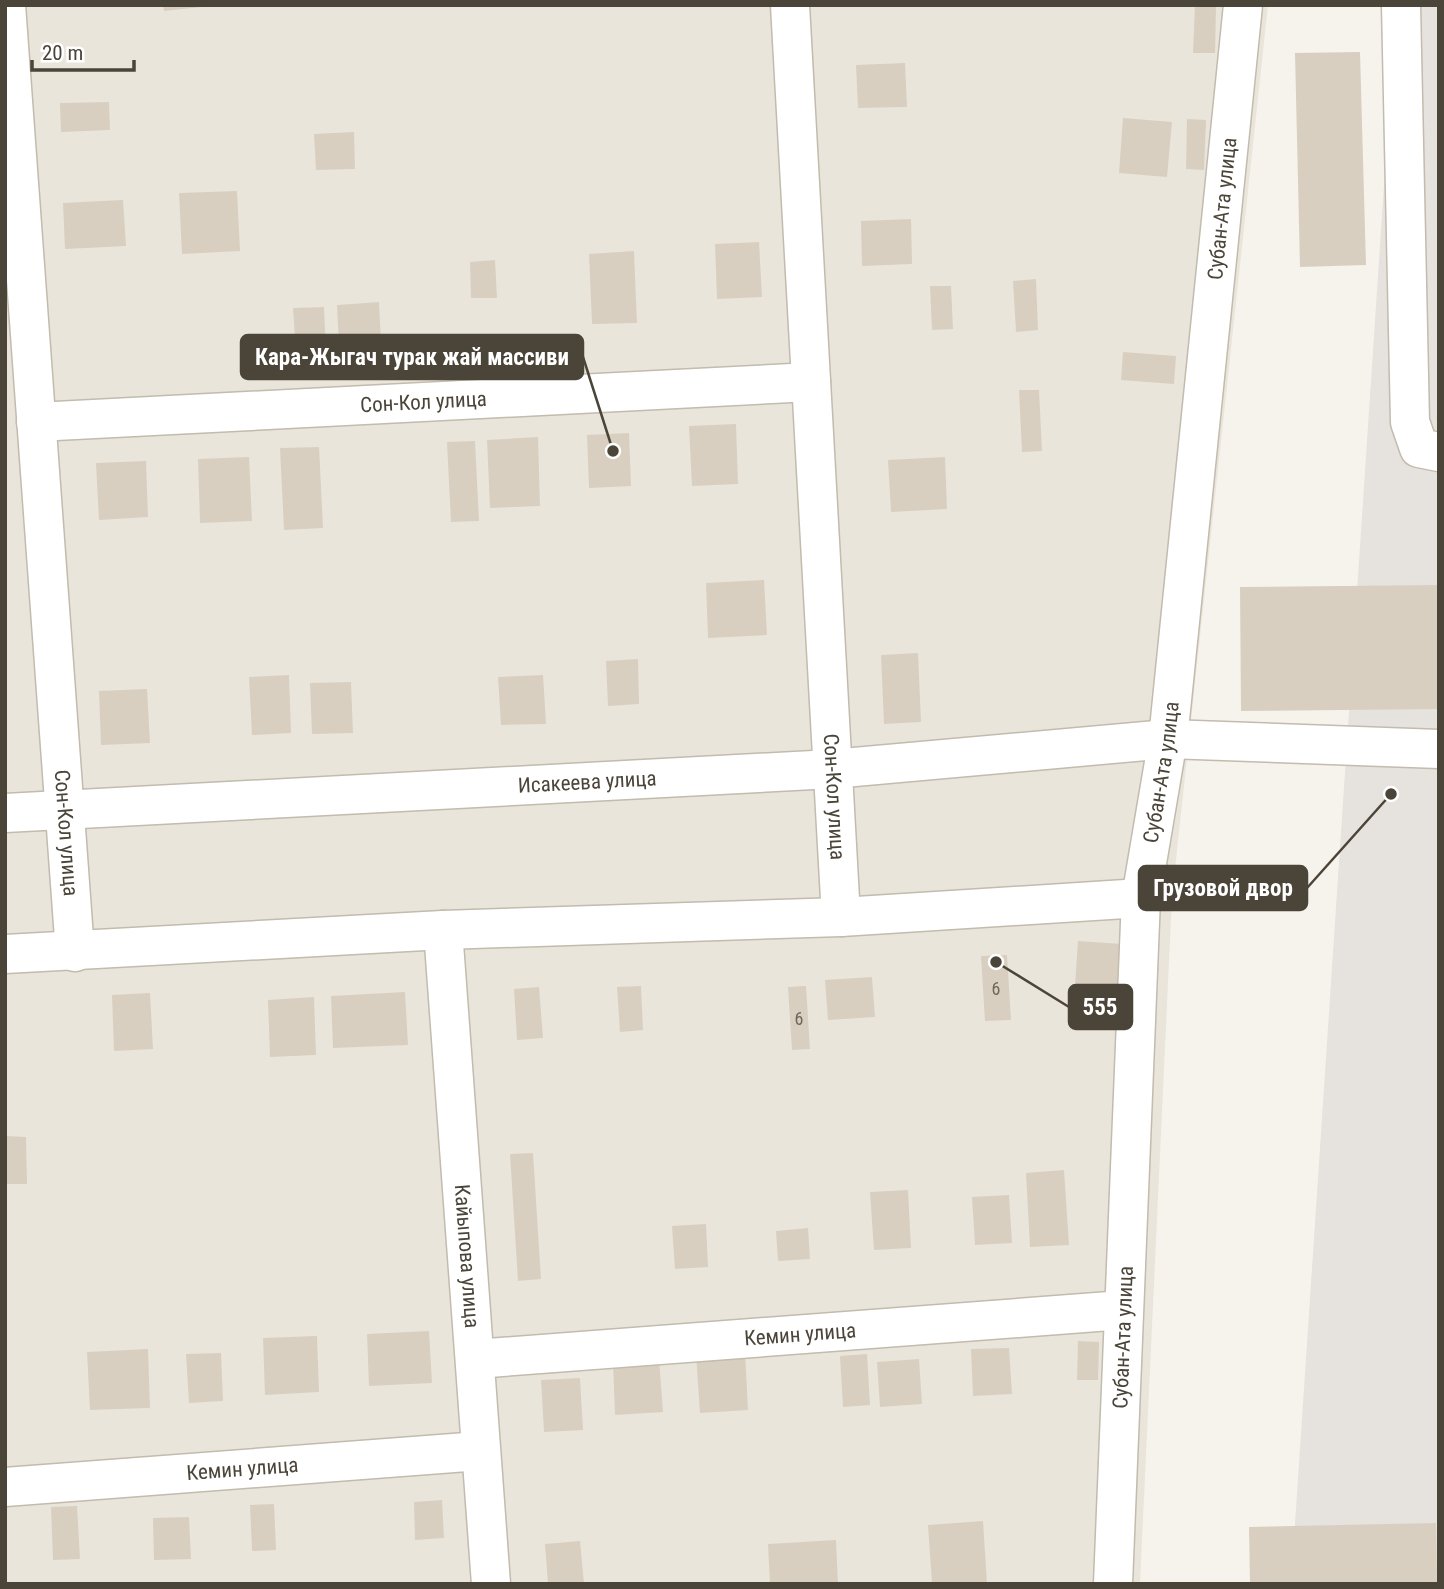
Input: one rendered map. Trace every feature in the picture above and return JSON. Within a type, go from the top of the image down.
[{"type":"street","name":"Сон-Кол улица","points":[[6,5],[16,303],[36,422],[75,951]]},
{"type":"street","name":"Сон-Кол улица","points":[[790,5],[841,917]]},
{"type":"street","name":"Субан-Ата улица","points":[[1113,1584],[1142,898],[1168,739],[1243,5]]},
{"type":"street","points":[[1401,5],[1410,422],[1419,449],[1439,452]]},
{"type":"street","name":"Сон-Кол улица","points":[[36,422],[811,382]]},
{"type":"street","name":"Исакеева улица","points":[[5,813],[832,769],[1168,739],[1439,749]]},
{"type":"street","points":[[5,954],[443,930],[841,917],[1142,898]]},
{"type":"street","name":"Кайыпова улица","points":[[443,930],[491,1584]]},
{"type":"street","name":"Кемин улица","points":[[475,1359],[1123,1310]]},
{"type":"street","name":"Кемин улица","points":[[5,1487],[480,1451]]},
{"type":"shaded area","points":[[5,5],[1268,5],[1172,897],[1140,1584],[5,1584]]},
{"type":"shaded area","points":[[1396,5],[1439,5],[1439,1584],[1291,1584]]},
{"type":"building","points":[[163,5],[202,5],[202,7],[164,11]]},
{"type":"building","points":[[1195,5],[1216,5],[1215,53],[1193,53]]},
{"type":"building","points":[[1360,52],[1366,265],[1300,267],[1295,53]]},
{"type":"building","points":[[905,63],[907,107],[858,108],[856,65]]},
{"type":"building","points":[[109,102],[110,130],[61,132],[60,103]]},
{"type":"building","points":[[1123,118],[1172,122],[1167,177],[1119,173]]},
{"type":"building","points":[[1187,119],[1206,120],[1204,170],[1186,169]]},
{"type":"building","points":[[354,132],[355,169],[316,170],[314,134]]},
{"type":"building","points":[[237,191],[240,251],[182,254],[179,193]]},
{"type":"building","points":[[123,200],[126,246],[65,249],[63,203]]},
{"type":"building","points":[[911,219],[912,264],[862,266],[861,221]]},
{"type":"building","points":[[759,242],[762,297],[717,299],[715,244]]},
{"type":"building","points":[[634,251],[637,323],[592,324],[589,254]]},
{"type":"building","points":[[495,260],[497,298],[471,298],[470,262]]},
{"type":"building","points":[[1036,279],[1038,330],[1016,332],[1013,281]]},
{"type":"building","points":[[930,286],[951,286],[953,329],[932,330]]},
{"type":"building","points":[[379,302],[381,343],[339,345],[337,305]]},
{"type":"building","points":[[324,307],[326,352],[296,353],[293,308]]},
{"type":"building","points":[[1123,352],[1176,356],[1174,384],[1121,380]]},
{"type":"building","points":[[1019,390],[1039,390],[1042,451],[1022,452]]},
{"type":"building","points":[[736,424],[738,484],[692,486],[689,426]]},
{"type":"building","points":[[629,433],[631,486],[589,488],[587,435]]},
{"type":"building","points":[[538,437],[540,506],[490,508],[487,440]]},
{"type":"building","points":[[475,441],[479,521],[451,522],[447,442]]},
{"type":"building","points":[[319,447],[323,528],[284,530],[280,448]]},
{"type":"building","points":[[249,457],[252,521],[200,523],[198,459]]},
{"type":"building","points":[[945,457],[947,509],[891,512],[888,460]]},
{"type":"building","points":[[146,461],[148,517],[99,520],[96,463]]},
{"type":"building","points":[[764,580],[767,635],[708,638],[706,583]]},
{"type":"building","points":[[1439,585],[1439,709],[1241,711],[1240,587]]},
{"type":"building","points":[[918,653],[921,722],[884,724],[881,655]]},
{"type":"building","points":[[638,659],[639,704],[608,706],[606,661]]},
{"type":"building","points":[[289,675],[291,733],[252,735],[249,677]]},
{"type":"building","points":[[543,675],[546,724],[501,725],[498,677]]},
{"type":"building","points":[[351,682],[353,733],[312,734],[310,683]]},
{"type":"building","points":[[147,689],[150,743],[101,745],[99,691]]},
{"type":"building","points":[[1078,941],[1122,944],[1117,1017],[1073,1014]]},
{"type":"building","points":[[1007,955],[1011,1020],[985,1021],[981,956]]},
{"type":"building","points":[[872,977],[875,1017],[828,1020],[825,980]]},
{"type":"building","points":[[641,986],[643,1030],[620,1032],[617,987]]},
{"type":"building","points":[[806,986],[810,1049],[792,1050],[788,987]]},
{"type":"building","points":[[539,987],[543,1038],[517,1040],[514,989]]},
{"type":"building","points":[[405,992],[408,1045],[333,1048],[331,996]]},
{"type":"building","points":[[150,993],[153,1049],[114,1051],[112,995]]},
{"type":"building","points":[[314,997],[316,1055],[270,1057],[268,1000]]},
{"type":"building","points":[[5,1136],[26,1137],[27,1184],[5,1184]]},
{"type":"building","points":[[533,1153],[541,1279],[518,1281],[510,1154]]},
{"type":"building","points":[[1064,1170],[1069,1245],[1030,1247],[1026,1173]]},
{"type":"building","points":[[908,1190],[911,1248],[874,1250],[870,1192]]},
{"type":"building","points":[[1009,1195],[1012,1243],[975,1245],[972,1197]]},
{"type":"building","points":[[706,1224],[708,1267],[675,1269],[672,1226]]},
{"type":"building","points":[[808,1228],[810,1259],[778,1261],[776,1231]]},
{"type":"building","points":[[429,1331],[432,1383],[369,1386],[367,1334]]},
{"type":"building","points":[[317,1336],[319,1392],[265,1395],[263,1338]]},
{"type":"building","points":[[1078,1341],[1099,1342],[1098,1380],[1077,1380]]},
{"type":"building","points":[[1009,1348],[1012,1394],[973,1396],[971,1349]]},
{"type":"building","points":[[148,1349],[150,1408],[90,1410],[87,1352]]},
{"type":"building","points":[[745,1351],[748,1410],[700,1413],[696,1354]]},
{"type":"building","points":[[221,1353],[223,1401],[189,1403],[186,1354]]},
{"type":"building","points":[[867,1354],[870,1405],[843,1407],[840,1356]]},
{"type":"building","points":[[659,1359],[663,1412],[615,1415],[613,1362]]},
{"type":"building","points":[[919,1359],[922,1404],[880,1407],[877,1362]]},
{"type":"building","points":[[580,1378],[583,1430],[544,1432],[541,1380]]},
{"type":"building","points":[[442,1500],[444,1538],[415,1540],[414,1502]]},
{"type":"building","points":[[274,1504],[276,1550],[252,1551],[250,1505]]},
{"type":"building","points":[[77,1506],[80,1559],[53,1560],[51,1507]]},
{"type":"building","points":[[189,1517],[191,1559],[154,1560],[153,1518]]},
{"type":"building","points":[[983,1521],[987,1584],[932,1584],[928,1525]]},
{"type":"building","points":[[1436,1523],[1437,1584],[1250,1584],[1249,1527]]},
{"type":"building","points":[[836,1540],[838,1584],[770,1584],[768,1544]]},
{"type":"building","points":[[580,1541],[584,1584],[548,1584],[545,1544]]},
{"type":"place","name":"Кара-Жыгач турак жай массиви","points":[[613,451]]},
{"type":"place","name":"Грузовой двор","points":[[1391,794]]},
{"type":"place","name":"555","points":[[996,962]]}]
